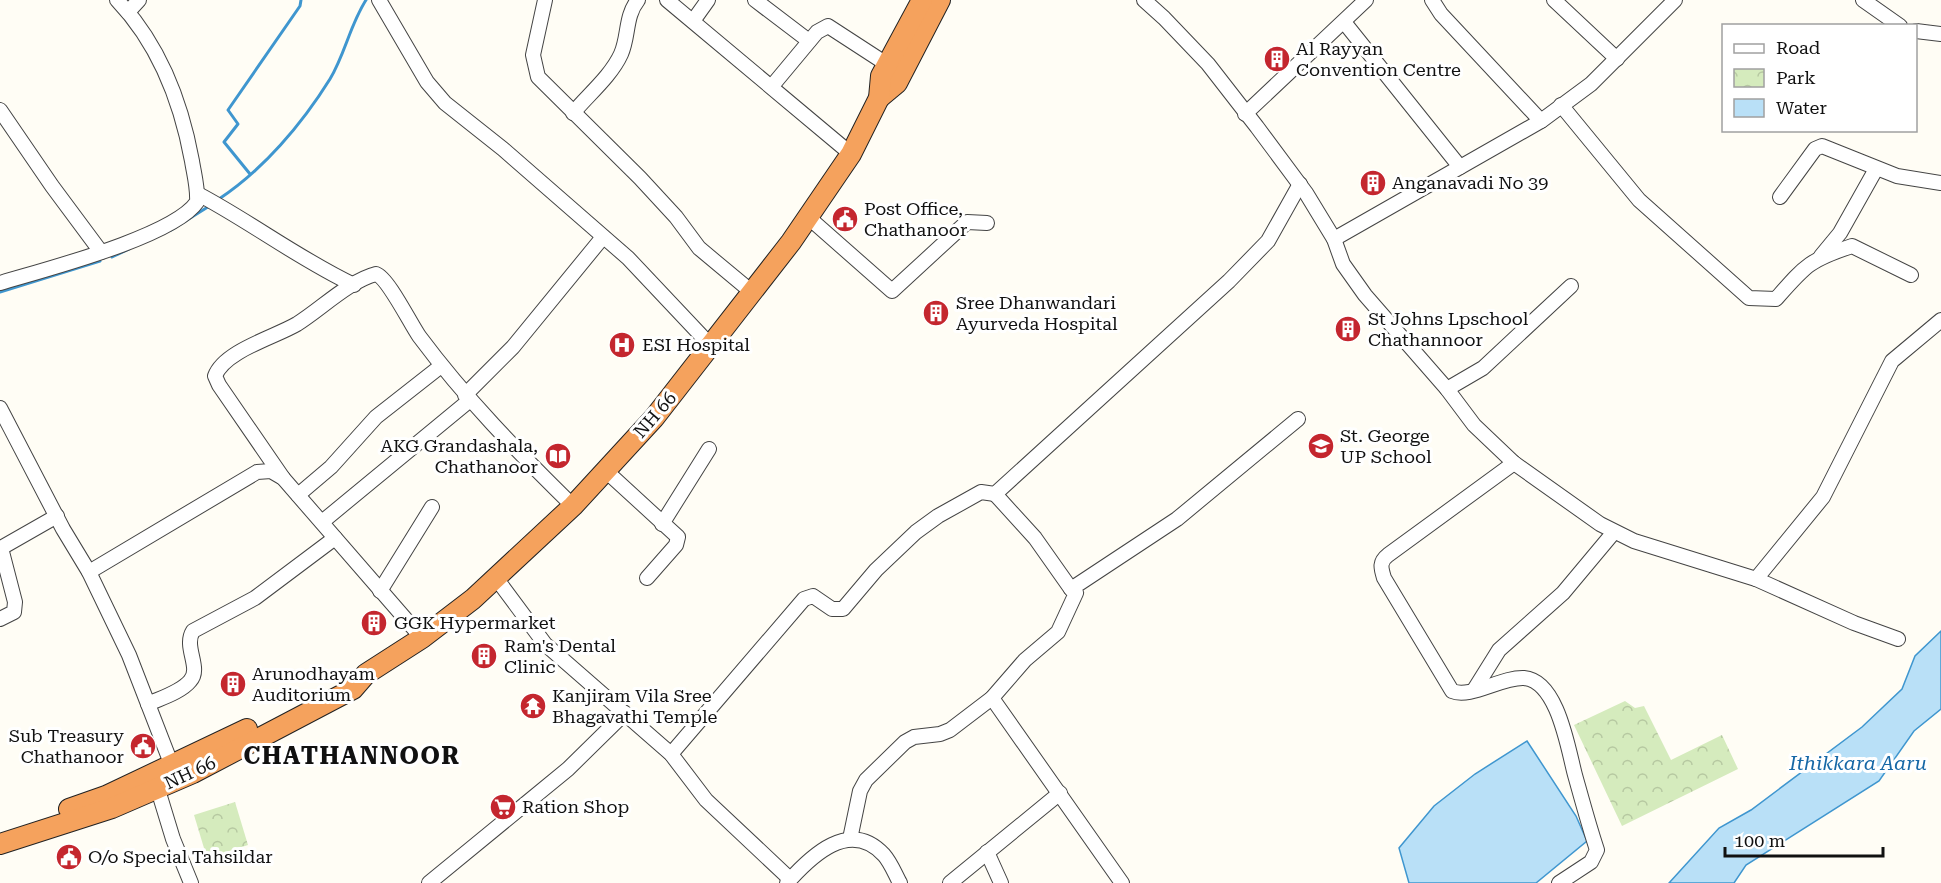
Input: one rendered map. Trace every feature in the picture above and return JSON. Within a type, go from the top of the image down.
[{"type":"highway","name":"NH 66","points":[[0,831],[155,781],[175,772],[348,678],[366,674],[422,638],[496,578],[573,506],[654,418],[753,293],[851,154],[879,98],[881,76],[922,0]]},
{"type":"highway","name":"NH 66","points":[[879,98],[897,83],[939,0]]},
{"type":"highway","name":"NH 66","points":[[0,843],[112,808],[155,781]]},
{"type":"street","points":[[0,283],[128,243],[171,221],[195,205],[198,194],[176,97],[157,53],[117,0]]},
{"type":"street","points":[[128,12],[139,0]]},
{"type":"street","points":[[379,0],[427,82],[445,103],[503,149],[628,258],[712,347]]},
{"type":"street","points":[[545,0],[533,55],[535,71],[676,218],[699,248],[753,293]]},
{"type":"street","points":[[573,113],[622,52],[627,25],[638,0]]},
{"type":"street","points":[[667,0],[851,154]]},
{"type":"street","points":[[693,21],[708,0]]},
{"type":"street","points":[[755,0],[809,41]]},
{"type":"street","points":[[1144,0],[1208,64],[1300,183],[1334,239],[1343,264],[1365,295],[1447,389],[1474,425],[1514,463],[1590,518],[1614,532],[1673,555],[1756,579],[1854,623],[1898,639]]},
{"type":"street","points":[[1245,114],[1366,0]]},
{"type":"street","points":[[1431,0],[1441,14],[1541,121]]},
{"type":"street","points":[[1554,0],[1617,59]]},
{"type":"street","points":[[1334,239],[1541,121],[1617,59],[1675,0]]},
{"type":"street","points":[[1863,0],[1897,24]]},
{"type":"street","points":[[1344,22],[1460,167]]},
{"type":"street","points":[[772,86],[823,27],[832,26],[888,65]]},
{"type":"street","points":[[1917,31],[1941,34]]},
{"type":"street","points":[[1561,105],[1640,200],[1749,298],[1776,299],[1805,266],[1821,256],[1852,246],[1911,275]]},
{"type":"street","points":[[0,110],[101,252]]},
{"type":"street","points":[[1780,197],[1818,147],[1825,147],[1897,176],[1941,183]]},
{"type":"street","points":[[1821,256],[1840,233],[1876,169]]},
{"type":"street","points":[[995,494],[1257,253],[1268,241],[1300,183]]},
{"type":"street","points":[[198,194],[282,243],[323,271],[354,285]]},
{"type":"street","points":[[808,217],[892,291],[967,222],[987,223]]},
{"type":"street","points":[[322,522],[467,397],[513,347],[603,237]]},
{"type":"street","points":[[422,638],[284,478],[215,376],[224,363],[238,353],[296,324],[370,275],[380,275],[408,321],[441,366],[491,425],[573,506]]},
{"type":"street","points":[[1447,389],[1483,368],[1571,286]]},
{"type":"street","points":[[1756,579],[1823,497],[1892,361],[1941,320]]},
{"type":"street","points":[[298,495],[330,467],[376,417],[441,366]]},
{"type":"street","points":[[0,408],[89,572],[129,655],[175,772]]},
{"type":"street","points":[[1071,589],[1177,519],[1298,419]]},
{"type":"street","points":[[662,524],[709,449]]},
{"type":"street","points":[[1514,463],[1388,555],[1381,563],[1384,578],[1449,687],[1457,693],[1508,679],[1529,679],[1545,690],[1564,727],[1575,774],[1598,850],[1592,862],[1559,883]]},
{"type":"street","points":[[89,572],[257,472],[271,471],[284,478]]},
{"type":"street","points":[[606,471],[678,537],[679,541],[647,578]]},
{"type":"street","points":[[671,754],[804,599],[813,596],[831,608],[843,609],[876,570],[916,532],[938,516],[981,492],[995,494],[1035,538],[1076,593],[1058,632],[1025,660],[992,698],[950,730],[940,735],[914,737],[896,748],[866,780],[860,791],[849,839]]},
{"type":"street","points":[[380,591],[432,507]]},
{"type":"street","points":[[0,619],[15,609],[1,548],[57,516]]},
{"type":"street","points":[[1474,690],[1499,650],[1563,593],[1614,532]]},
{"type":"street","points":[[148,704],[183,687],[192,679],[194,669],[188,643],[193,631],[255,598],[335,537]]},
{"type":"street","points":[[496,578],[545,644],[671,754],[706,800],[789,881],[832,843],[849,839],[862,841],[879,850],[900,883]]},
{"type":"street","points":[[992,698],[1122,883]]},
{"type":"street","points":[[429,883],[568,769],[625,713]]},
{"type":"street","points":[[155,781],[173,839],[191,883]]},
{"type":"street","points":[[950,883],[1060,794]]},
{"type":"street","points":[[987,852],[1001,883]]},
{"type":"green space","points":[[1625,701],[1635,708],[1644,706],[1671,760],[1722,735],[1738,769],[1622,826],[1574,725]]},
{"type":"green space","points":[[235,802],[248,845],[207,858],[194,815]]},
{"type":"water","name":"Ithikkara Aaru","points":[[1941,631],[1941,709],[1914,731],[1879,781],[1746,865],[1734,883],[1669,883],[1719,828],[1751,810],[1862,727],[1902,689],[1915,656]]},
{"type":"water","points":[[1527,741],[1576,816],[1587,841],[1536,883],[1409,883],[1399,848],[1434,806],[1475,774]]},
{"type":"waterway","points":[[250,174],[224,142],[238,124],[228,110],[300,6],[301,0]]},
{"type":"waterway","points":[[219,199],[266,160],[307,113],[330,79],[366,0]]},
{"type":"waterway","points":[[171,230],[211,205]]},
{"type":"waterway","points":[[112,257],[129,249]]},
{"type":"waterway","points":[[0,292],[100,261]]},
{"type":"place","name":"Al Rayyan Convention Centre","points":[[1277,59]]},
{"type":"place","name":"Anganavadi No 39","points":[[1373,183]]},
{"type":"place","name":"Post Office, Chathanoor","points":[[845,219]]},
{"type":"place","name":"Sree Dhanwandari Ayurveda Hospital","points":[[936,313]]},
{"type":"place","name":"St Johns Lpschool Chathannoor","points":[[1348,329]]},
{"type":"place","name":"ESI Hospital","points":[[622,345]]},
{"type":"place","name":"St. George UP School","points":[[1321,446]]},
{"type":"place","name":"AKG Grandashala, Chathanoor","points":[[558,456]]},
{"type":"place","name":"GGK Hypermarket","points":[[374,623]]},
{"type":"place","name":"Ram's Dental Clinic","points":[[484,656]]},
{"type":"place","name":"Arunodhayam Auditorium","points":[[233,684]]},
{"type":"place","name":"Kanjiram Vila Sree Bhagavathi Temple","points":[[533,706]]},
{"type":"place","name":"Sub Treasury Chathanoor","points":[[143,746]]},
{"type":"place","name":"Ration Shop","points":[[503,807]]},
{"type":"place","name":"O/o Special Tahsildar","points":[[69,857]]},
{"type":"district","name":"CHATHANNOOR","points":[[352,756]]}]
